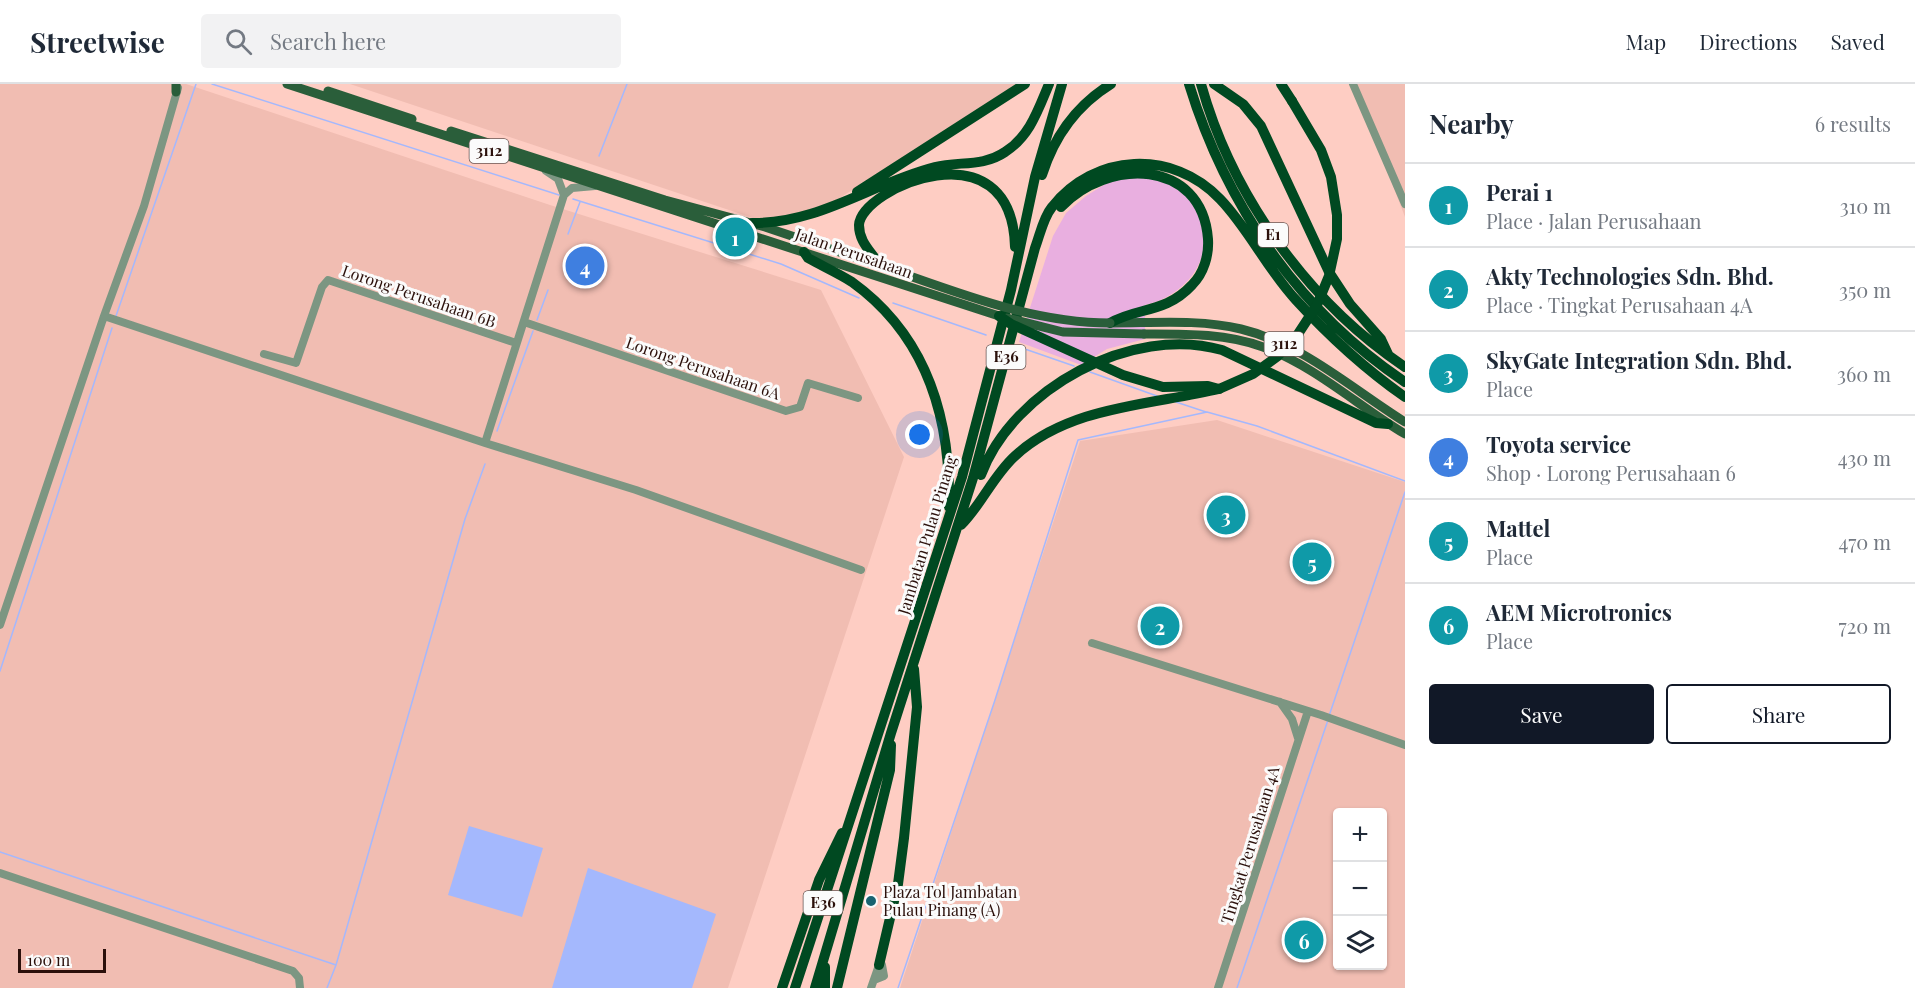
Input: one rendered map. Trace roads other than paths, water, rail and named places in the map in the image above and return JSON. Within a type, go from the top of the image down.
[{"type":"highway","points":[[843,203],[1025,84]]},
{"type":"highway","points":[[752,223],[795,220],[929,169],[978,163],[1005,153],[1029,129],[1049,84]]},
{"type":"highway","name":"Jambatan Pulau Pinang","points":[[795,988],[948,520],[988,383],[1011,290],[1015,259],[1028,205],[1062,84]]},
{"type":"highway","points":[[1028,205],[1056,142],[1078,111],[1111,84]]},
{"type":"highway","name":"E1","points":[[1189,84],[1218,162],[1239,204],[1274,257],[1296,286],[1335,325],[1403,383]]},
{"type":"highway","name":"E1","points":[[1201,84],[1231,162],[1275,238],[1326,300],[1388,355],[1405,367]]},
{"type":"highway","points":[[1214,84],[1243,104],[1261,126],[1336,283],[1350,304],[1381,339],[1388,355]]},
{"type":"highway","points":[[958,527],[969,517],[999,472],[1016,455],[1050,431],[1084,418],[1219,389],[1253,374],[1293,340],[1317,305],[1332,263],[1337,225],[1334,190],[1321,150],[1281,84]]},
{"type":"highway","points":[[1042,231],[1047,214],[1064,194],[1101,170],[1144,164],[1181,172],[1207,187],[1221,200],[1275,275],[1312,316],[1351,355],[1405,397]]},
{"type":"highway","points":[[1042,231],[1067,201],[1098,181],[1139,172],[1177,183],[1191,195],[1203,214],[1208,234],[1207,254],[1200,275],[1192,286],[1177,298],[1153,310],[1110,323]]},
{"type":"highway","points":[[883,267],[865,246],[860,233],[861,217],[868,207],[878,199],[908,185],[952,174],[975,177],[991,185],[1000,195],[1012,222],[1015,259]]},
{"type":"highway","name":"Jambatan Pulau Pinang","points":[[815,988],[891,733],[972,483],[1031,260],[1042,231]]},
{"type":"highway","points":[[804,252],[808,258],[846,279],[876,302],[904,332],[920,359],[940,407],[947,442],[948,520]]},
{"type":"highway","points":[[999,316],[1011,324],[1134,379],[1163,387],[1208,386],[1219,389]]},
{"type":"highway","points":[[972,483],[981,476],[988,456],[1002,433],[1030,404],[1100,360],[1123,351],[1149,347],[1197,346],[1222,350],[1376,423],[1388,424]]},
{"type":"highway","points":[[879,965],[898,884],[904,838],[917,706],[913,665]]},
{"type":"highway","name":"Jambatan Pulau Pinang","points":[[837,988],[890,770],[891,733]]},
{"type":"highway","points":[[782,988],[827,859],[852,817]]},
{"type":"highway","points":[[825,958],[825,988]]},
{"type":"main road","name":"Jalan Perusahaan","points":[[287,84],[999,316],[1063,332],[1206,335],[1261,347],[1314,374],[1405,434]]},
{"type":"main road","name":"Jalan Perusahaan","points":[[306,84],[665,200],[752,223],[1032,314],[1065,320],[1110,323],[1214,325],[1239,329],[1275,340],[1305,355],[1405,422]]},
{"type":"street","points":[[1353,84],[1405,204]]},
{"type":"street","points":[[0,625],[104,316],[144,206],[177,87]]},
{"type":"street","points":[[544,169],[558,179],[564,195]]},
{"type":"street","points":[[485,443],[564,195],[572,188],[595,186]]},
{"type":"street","name":"Lorong Perusahaan 6B","points":[[264,354],[296,363],[322,287],[328,280],[516,343]]},
{"type":"street","points":[[104,316],[485,443],[636,490],[861,570]]},
{"type":"street","name":"Lorong Perusahaan 6A","points":[[524,322],[786,411],[800,407],[808,383],[858,398]]},
{"type":"street","points":[[1092,643],[1331,718],[1405,745]]},
{"type":"street","points":[[1280,702],[1296,729],[1298,738],[1295,748]]},
{"type":"street","name":"Tingkat Perusahaan 4A","points":[[1218,988],[1308,711]]},
{"type":"street","points":[[0,873],[292,971],[299,978],[300,988]]},
{"type":"street","points":[[873,984],[879,965]]},
{"type":"water","points":[[469,826],[543,848],[522,917],[448,895]]},
{"type":"water","points":[[588,868],[716,914],[692,988],[552,988]]},
{"type":"waterway","points":[[116,316],[196,84]]},
{"type":"waterway","points":[[212,84],[559,195]]},
{"type":"waterway","points":[[599,156],[627,84]]},
{"type":"waterway","points":[[573,199],[781,264],[859,298]]},
{"type":"waterway","points":[[568,234],[580,202]]},
{"type":"waterway","points":[[537,320],[548,290]]},
{"type":"waterway","points":[[893,303],[986,335]]},
{"type":"waterway","points":[[0,671],[112,328]]},
{"type":"waterway","points":[[497,431],[533,331]]},
{"type":"waterway","points":[[1022,348],[1074,366]]},
{"type":"waterway","points":[[1090,372],[1157,396]]},
{"type":"waterway","points":[[1176,402],[1206,412]]},
{"type":"waterway","points":[[898,988],[995,700],[1078,440],[1207,412],[1257,426],[1405,481]]},
{"type":"waterway","points":[[336,965],[465,519],[485,464]]},
{"type":"waterway","points":[[1329,716],[1405,492]]},
{"type":"waterway","points":[[1237,988],[1328,720]]},
{"type":"waterway","points":[[0,852],[336,965],[327,988]]},
{"type":"place","name":"Perai 1","points":[[735,237]]},
{"type":"place","name":"Toyota service","points":[[585,266]]},
{"type":"place","name":"SkyGate Integration Sdn. Bhd.","points":[[1226,515]]},
{"type":"place","name":"Mattel","points":[[1312,562]]},
{"type":"place","name":"Akty Technologies Sdn. Bhd.","points":[[1160,626]]},
{"type":"place","name":"Plaza Tol Jambatan Pulau Pinang (A)","points":[[871,901]]},
{"type":"place","name":"AEM Microtronics","points":[[1304,940]]}]
